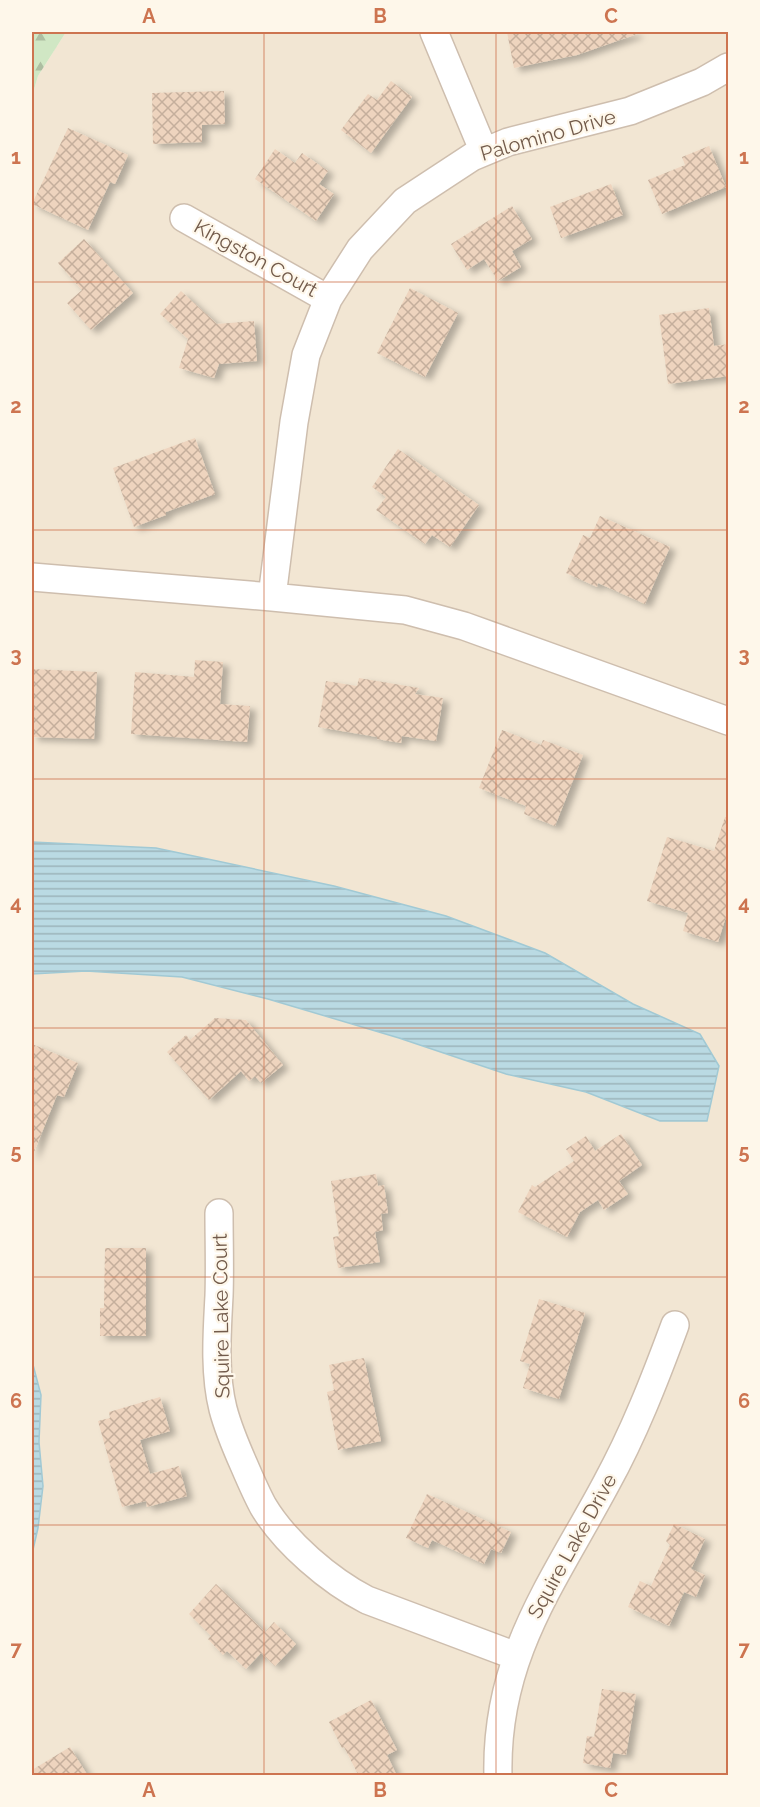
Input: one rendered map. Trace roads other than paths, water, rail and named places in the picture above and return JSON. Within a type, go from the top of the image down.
[{"type":"street","points":[[434,32],[484,152]]},
{"type":"street","name":"Palomino Drive","points":[[272,597],[294,422],[304,367],[328,298],[360,249],[405,201],[472,157],[508,142],[630,111],[702,82],[729,67]]},
{"type":"street","name":"Kingston Court","points":[[184,218],[328,298]]},
{"type":"street","points":[[32,577],[405,610],[464,626],[729,721]]},
{"type":"street","name":"Squire Lake Court","points":[[219,1214],[217,1324],[219,1379],[223,1409],[235,1445],[263,1506],[278,1527],[299,1549],[322,1571],[346,1589],[367,1600],[516,1656]]},
{"type":"street","name":"Squire Lake Drive","points":[[498,1776],[505,1698],[516,1656],[530,1622],[617,1462],[651,1391],[675,1325]]},
{"type":"water","points":[[32,842],[156,848],[334,886],[446,916],[545,953],[633,1004],[700,1034],[719,1066],[707,1121],[660,1121],[586,1092],[506,1074],[399,1038],[268,999],[182,977],[86,971],[32,974]]},
{"type":"water","points":[[32,1361],[41,1395],[39,1442],[43,1486],[32,1554]]}]
